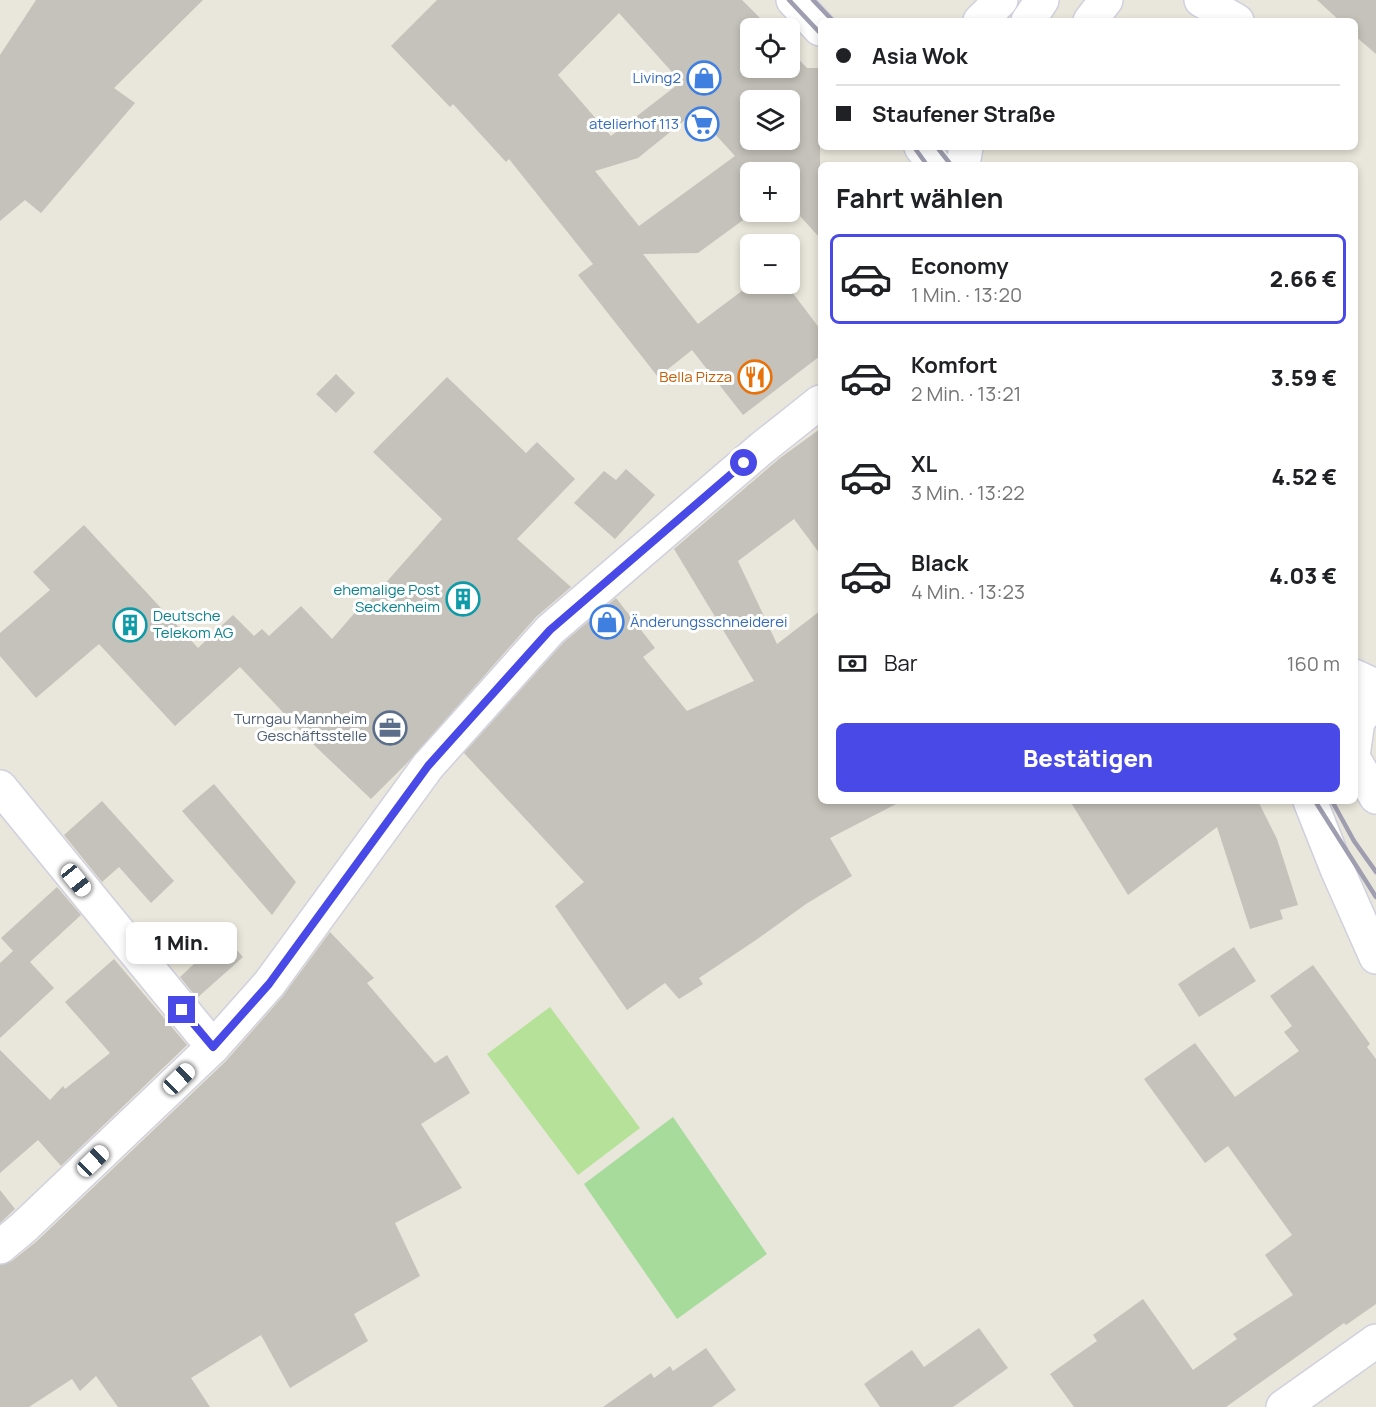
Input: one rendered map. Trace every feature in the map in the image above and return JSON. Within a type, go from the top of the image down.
[{"type":"street","points":[[983,18],[1001,0]]},
{"type":"street","points":[[1030,18],[1042,0]]},
{"type":"street","points":[[1092,18],[1106,0]]},
{"type":"street","points":[[1201,0],[1232,18]]},
{"type":"street","points":[[923,150],[933,162]]},
{"type":"street","points":[[0,1247],[24,1227],[213,1047],[269,984],[428,766],[550,630],[762,448],[818,404]]},
{"type":"street","points":[[1358,678],[1376,686]]},
{"type":"street","points":[[1358,721],[1376,699]]},
{"type":"street","points":[[1358,766],[1376,797]]},
{"type":"street","points":[[0,787],[213,1047]]},
{"type":"street","points":[[1311,804],[1376,957]]},
{"type":"street","points":[[1283,1407],[1376,1341]]},
{"type":"green space","points":[[550,1007],[640,1128],[578,1175],[487,1054]]},
{"type":"green space","points":[[673,1117],[767,1254],[677,1319],[584,1184]]},
{"type":"building","points":[[36,0],[203,0],[114,88],[135,103],[41,213],[25,200],[0,221],[0,55]]},
{"type":"building","points":[[437,0],[742,0],[760,18],[740,18],[740,78],[800,78],[800,61],[807,68],[818,68],[820,162],[818,162],[818,236],[800,216],[800,162],[740,162],[740,222],[698,253],[643,254],[698,324],[740,292],[794,294],[818,326],[818,358],[743,415],[692,350],[658,377],[578,275],[593,264],[509,159],[506,162],[453,104],[450,107],[391,46]],"holes":[[[619,13],[681,82],[611,136],[558,75]],[[695,112],[735,156],[639,226],[595,171],[638,158]]]},
{"type":"building","points":[[1317,0],[1376,0],[1376,54],[1358,38],[1358,18],[1337,18]]},
{"type":"building","points":[[336,374],[355,393],[336,413],[316,394]]},
{"type":"building","points":[[447,377],[526,453],[537,442],[575,479],[517,539],[571,587],[536,617],[408,762],[371,799],[316,747],[240,667],[175,726],[99,644],[36,698],[0,656],[0,633],[50,590],[33,572],[84,525],[198,648],[233,615],[254,636],[262,629],[269,636],[301,606],[332,639],[365,601],[368,603],[442,519],[373,452]]},
{"type":"building","points":[[818,430],[818,551],[794,519],[738,561],[777,644],[818,613],[818,804],[896,804],[830,838],[852,876],[806,904],[699,978],[703,984],[679,999],[665,983],[627,1010],[555,906],[584,882],[464,753],[563,643],[616,598],[655,648],[643,657],[687,711],[754,681],[674,549],[780,458]]},
{"type":"building","points":[[626,469],[655,495],[615,539],[574,503],[604,471],[616,480]]},
{"type":"building","points":[[214,784],[296,882],[272,915],[182,811]]},
{"type":"building","points":[[102,801],[174,881],[151,903],[119,867],[102,882],[64,835]]},
{"type":"building","points":[[1072,804],[1260,804],[1277,839],[1298,905],[1280,910],[1283,919],[1250,929],[1217,827],[1128,895]]},
{"type":"building","points":[[57,887],[81,915],[30,962],[54,988],[0,1038],[0,963],[13,951],[1,938]]},
{"type":"building","points":[[330,932],[374,978],[367,983],[435,1063],[447,1055],[470,1093],[421,1124],[462,1188],[395,1223],[420,1276],[354,1314],[368,1341],[290,1388],[261,1335],[191,1378],[210,1407],[118,1407],[96,1376],[80,1391],[72,1379],[29,1407],[0,1407],[0,1265],[12,1261],[37,1241],[226,1061],[283,996]]},
{"type":"building","points":[[224,936],[243,957],[197,998],[180,977]]},
{"type":"building","points":[[1234,947],[1256,981],[1199,1017],[1178,984]]},
{"type":"building","points":[[114,959],[187,1045],[61,1166],[38,1140],[0,1173],[0,1050],[50,1100],[63,1086],[65,1089],[110,1053],[65,1002]]},
{"type":"building","points":[[1313,965],[1370,1044],[1367,1047],[1376,1059],[1376,1304],[1346,1325],[1344,1323],[1226,1407],[1074,1407],[1050,1374],[1097,1341],[1093,1335],[1143,1299],[1193,1370],[1237,1339],[1233,1334],[1293,1295],[1265,1255],[1292,1235],[1228,1146],[1205,1163],[1144,1079],[1195,1043],[1235,1097],[1299,1051],[1284,1032],[1292,1026],[1270,996]]},
{"type":"building","points":[[0,1190],[15,1209],[0,1223]]},
{"type":"building","points":[[979,1328],[1008,1368],[953,1407],[880,1407],[864,1384],[912,1350],[924,1367]]},
{"type":"building","points":[[706,1348],[736,1390],[712,1407],[603,1407],[651,1373],[654,1378],[670,1366],[673,1371]]},
{"type":"railway","points":[[789,0],[818,31]]},
{"type":"railway","points":[[813,0],[830,18]]},
{"type":"railway","points":[[916,150],[925,162]]},
{"type":"railway","points":[[939,150],[949,162]]},
{"type":"railway","points":[[1317,804],[1376,897]]},
{"type":"railway","points":[[1334,804],[1354,841],[1376,872]]},
{"type":"place","name":"Living2","points":[[704,78]]},
{"type":"place","name":"atelierhof 113","points":[[702,124]]},
{"type":"place","name":"Bella Pizza","points":[[755,377]]},
{"type":"place","name":"ehemalige Post Seckenheim","points":[[463,599]]},
{"type":"place","name":"Änderungsschneiderei","points":[[607,622]]},
{"type":"place","name":"Deutsche Telekom AG","points":[[130,625]]},
{"type":"place","name":"Turngau Mannheim Geschäftsstelle","points":[[390,728]]},
{"type":"route","points":[[182,1010],[213,1047],[269,984],[428,766],[550,630],[744,463]]}]
